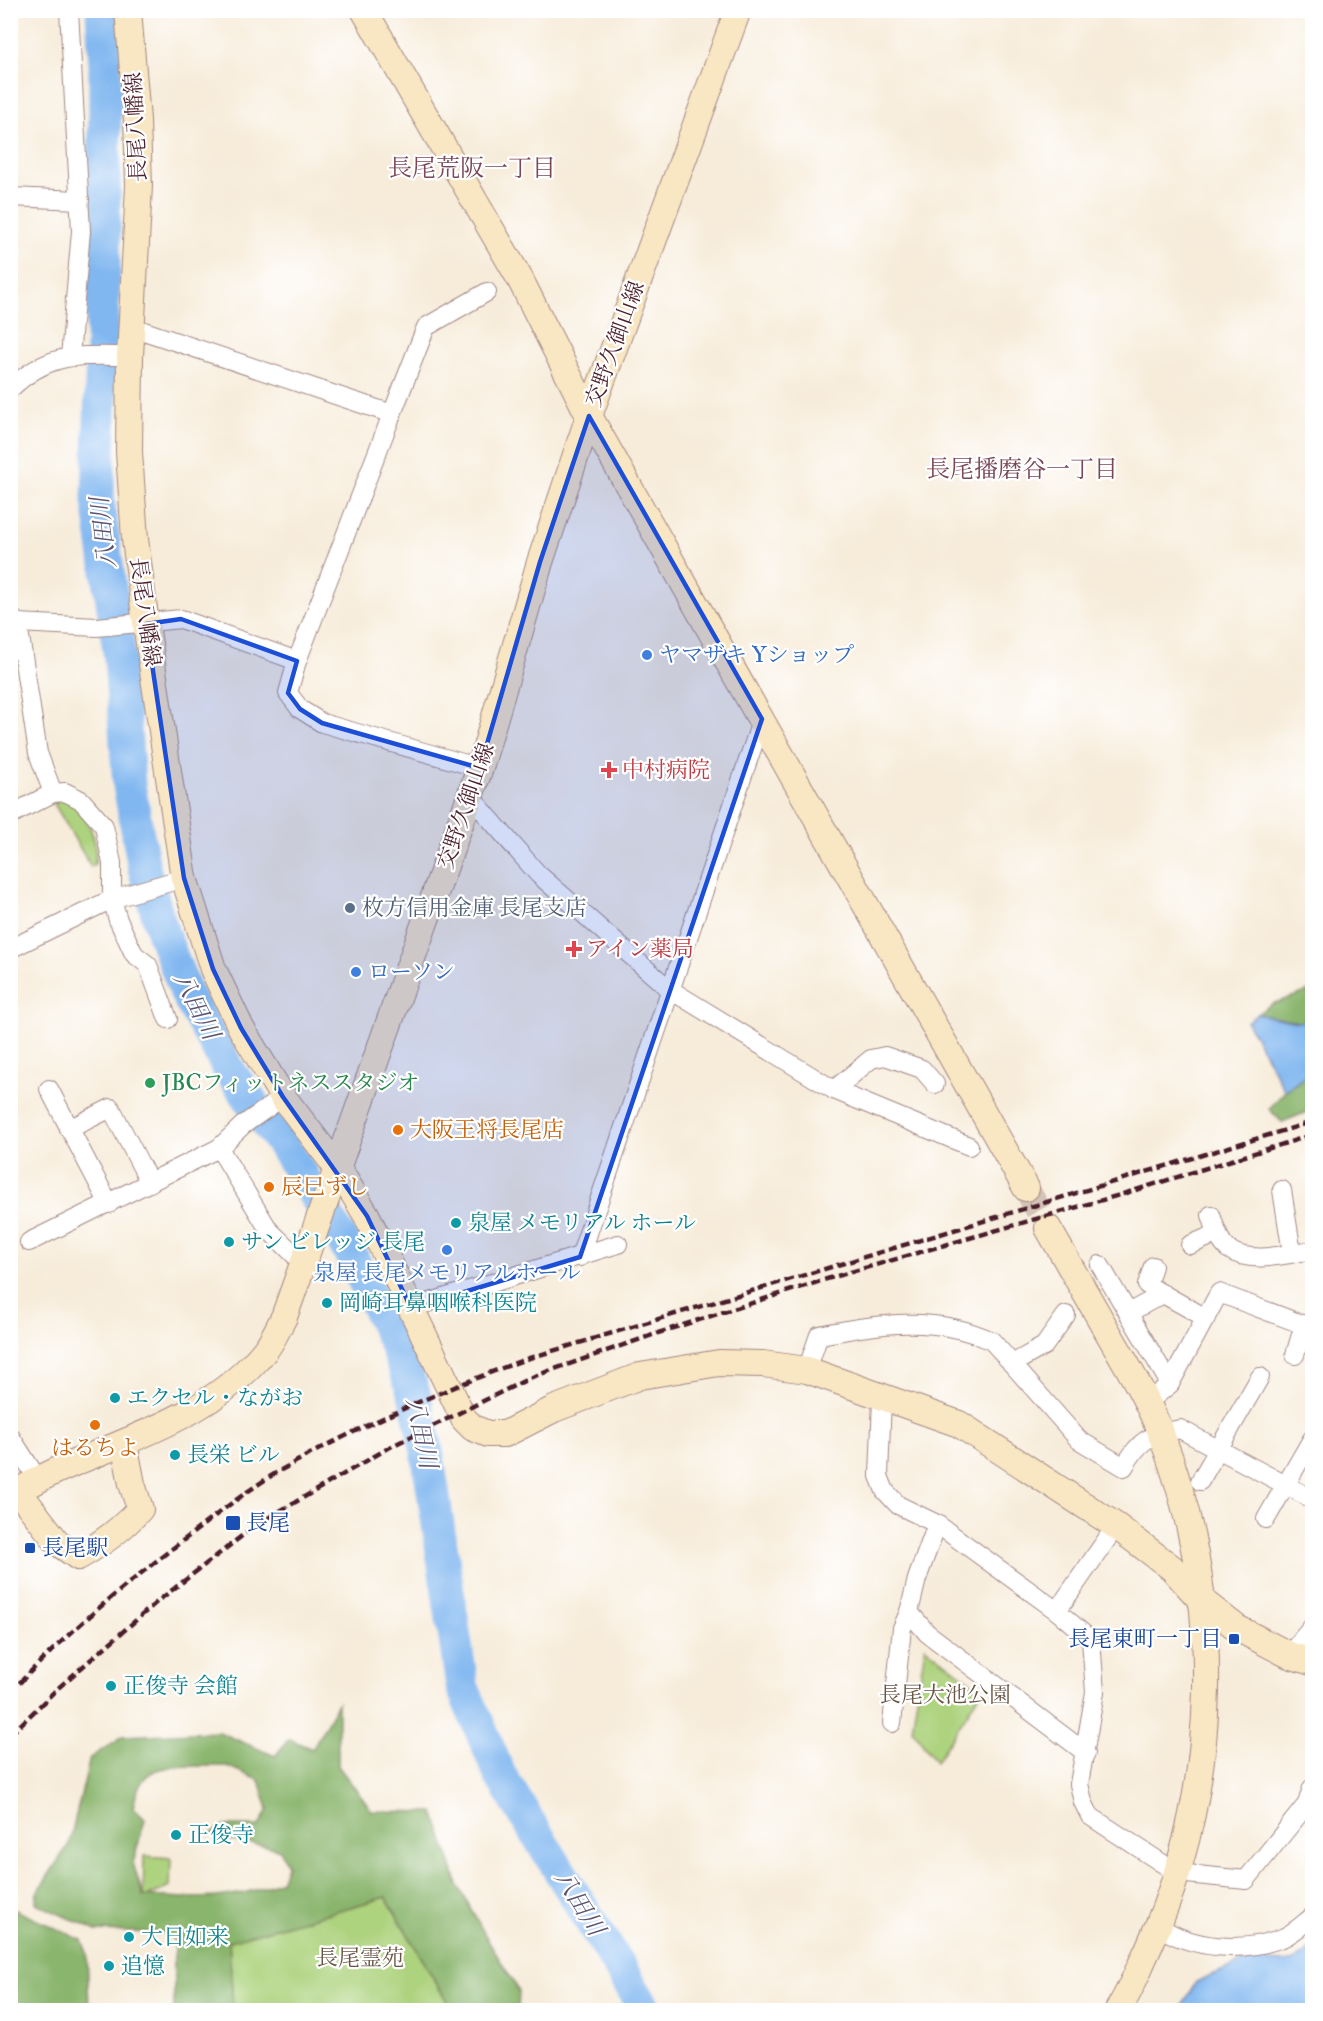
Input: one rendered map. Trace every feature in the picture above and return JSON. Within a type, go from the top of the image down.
[{"type":"street","points":[[69,10],[81,231],[73,356]]},
{"type":"street","name":"長尾八幡線","points":[[128,10],[138,120],[140,186],[132,327],[122,356],[139,624],[184,878],[213,969],[241,1028],[279,1100],[335,1181],[367,1216],[464,1419],[473,1428],[488,1434],[506,1434],[554,1409],[640,1376],[719,1363],[763,1364],[807,1370],[882,1399],[959,1424],[1116,1526],[1172,1568],[1202,1600],[1237,1628],[1300,1658]]},
{"type":"street","points":[[364,10],[520,279],[589,416],[1026,1188]]},
{"type":"street","name":"交野久御山線","points":[[22,1489],[203,1405],[243,1374],[267,1348],[284,1317],[335,1181],[480,768],[540,562],[589,416],[738,10]]},
{"type":"street","points":[[10,197],[80,200]]},
{"type":"street","points":[[480,768],[315,718],[300,710],[288,693],[297,662],[426,327],[487,292]]},
{"type":"street","points":[[132,327],[392,414]]},
{"type":"street","points":[[10,389],[26,375],[56,358],[122,356]]},
{"type":"street","points":[[53,793],[38,753],[14,620],[97,627],[181,619],[297,662]]},
{"type":"street","points":[[580,1257],[669,988],[762,719]]},
{"type":"street","points":[[10,815],[53,793],[65,792],[81,800],[104,826],[112,863],[112,899],[118,920],[134,954],[148,965],[168,1019]]},
{"type":"street","points":[[470,796],[538,874],[669,988],[834,1090],[969,1146]]},
{"type":"street","points":[[10,949],[112,899],[184,878]]},
{"type":"street","points":[[834,1090],[872,1059],[885,1056],[922,1069],[935,1084]]},
{"type":"street","points":[[49,1089],[109,1204]]},
{"type":"street","points":[[29,1242],[219,1148],[243,1125],[279,1100]]},
{"type":"street","points":[[69,1129],[111,1108],[150,1183]]},
{"type":"street","points":[[219,1148],[269,1230],[307,1258]]},
{"type":"street","points":[[1282,1190],[1292,1254]]},
{"type":"street","points":[[1211,1215],[1218,1233],[1229,1250],[1260,1259],[1312,1250]]},
{"type":"street","points":[[1048,1228],[1147,1403],[1161,1433],[1179,1484],[1195,1549],[1202,1600],[1206,1674],[1204,1739],[1192,1820],[1177,1873],[1158,1926],[1118,2010]]},
{"type":"street","points":[[1190,1245],[1218,1233]]},
{"type":"street","points":[[411,1308],[618,1244]]},
{"type":"street","points":[[1100,1265],[1170,1384]]},
{"type":"street","points":[[1153,1266],[1147,1286],[1206,1318]]},
{"type":"street","points":[[1147,1403],[1170,1384],[1219,1293],[1308,1326],[1296,1355]]},
{"type":"street","points":[[1128,1313],[1163,1294]]},
{"type":"street","points":[[1012,1364],[1044,1346],[1066,1315]]},
{"type":"street","points":[[807,1370],[819,1335],[884,1323],[926,1322],[973,1332],[992,1341],[1079,1440],[1124,1467],[1137,1444],[1161,1433],[1180,1429],[1312,1498]]},
{"type":"street","points":[[1200,1481],[1260,1377]]},
{"type":"street","points":[[882,1399],[879,1476],[885,1491],[898,1505],[937,1524],[1057,1611],[1091,1640],[1095,1692],[1079,1784],[1083,1802],[1090,1816],[1177,1873],[1246,1880],[1307,1804],[1312,1788]]},
{"type":"street","points":[[10,1436],[22,1489],[57,1542],[78,1557],[98,1546],[122,1528],[141,1509],[132,1484],[124,1443]]},
{"type":"street","points":[[1266,1519],[1312,1439]]},
{"type":"street","points":[[892,1723],[902,1628],[909,1612],[916,1579],[937,1524]]},
{"type":"street","points":[[1057,1611],[1116,1526]]},
{"type":"street","points":[[909,1612],[927,1633],[1086,1753]]},
{"type":"street","points":[[1300,1658],[1312,1627]]},
{"type":"street","points":[[1158,1926],[1176,1938],[1220,1946],[1253,1946],[1284,1938],[1312,1917]]},
{"type":"highlighted area","points":[[589,416],[762,719],[580,1257],[411,1308],[367,1216],[283,1097],[241,1028],[213,969],[184,878],[146,624],[181,619],[297,661],[288,693],[300,709],[322,723],[480,768],[540,562]]},
{"type":"green space","points":[[65,798],[80,811],[90,827],[96,854],[95,864],[91,867],[53,802]]},
{"type":"green space","points":[[1312,990],[1312,1021],[1297,1022],[1257,1014],[1272,1004]]},
{"type":"green space","points":[[1312,1071],[1312,1110],[1282,1122],[1269,1109],[1285,1091]]},
{"type":"green space","name":"長尾大池公園","points":[[925,1647],[982,1690],[936,1762],[912,1729]]},
{"type":"green space","points":[[338,1703],[338,1766],[372,1811],[434,1812],[458,1885],[519,1991],[518,2010],[452,2010],[386,1897],[229,1941],[233,2010],[174,2010],[174,1940],[164,1933],[96,1931],[36,1903],[37,1893],[69,1844],[90,1758],[123,1736],[219,1732],[275,1756],[289,1739],[312,1749]],"holes":[[[227,1766],[259,1780],[268,1809],[259,1826],[223,1826],[211,1834],[227,1840],[280,1850],[287,1865],[281,1881],[264,1888],[213,1897],[143,1896],[133,1863],[145,1819],[133,1808],[140,1785],[151,1773],[168,1768]]]},
{"type":"green space","points":[[144,1856],[171,1858],[170,1887],[143,1898]]},
{"type":"green space","name":"長尾霊苑","points":[[386,1897],[452,2010],[233,2010],[229,1941]]},
{"type":"green space","points":[[11,1908],[82,1940],[87,1953],[89,2010],[11,2010]]},
{"type":"water","points":[[1257,1014],[1297,1022],[1312,1021],[1312,1071],[1285,1091],[1247,1022]]},
{"type":"water","points":[[1312,1946],[1312,2010],[1180,2010],[1196,1982],[1263,1953],[1268,1961],[1293,1961]]},
{"type":"waterway","name":"八田川","points":[[102,10],[105,64],[104,268],[98,500],[120,658],[129,785],[144,868],[163,934],[187,995],[231,1073],[289,1154],[349,1251],[394,1341],[414,1393],[427,1451],[462,1686],[500,1775],[646,2010]]},
{"type":"tunnel","points":[[1026,1188],[1048,1228]]},
{"type":"railway","points":[[10,1693],[72,1632],[116,1593],[244,1494],[281,1470],[341,1438],[402,1410],[526,1359],[1312,1122]]},
{"type":"railway","points":[[10,1735],[57,1689],[158,1601],[256,1525],[392,1446],[532,1377],[658,1333],[830,1278],[1123,1194],[1312,1135]]},
{"type":"place","name":"ヤマザキ Yショップ","points":[[647,655]]},
{"type":"place","name":"中村病院","points":[[609,770]]},
{"type":"place","name":"枚方信用金庫 長尾支店","points":[[350,908]]},
{"type":"place","name":"アイン薬局","points":[[574,949]]},
{"type":"place","name":"ローソン","points":[[356,972]]},
{"type":"place","name":"JBCフィットネススタジオ","points":[[150,1083]]},
{"type":"place","name":"大阪王将長尾店","points":[[398,1130]]},
{"type":"place","name":"辰巳ずし","points":[[269,1187]]},
{"type":"place","name":"泉屋 メモリアル ホール","points":[[456,1223]]},
{"type":"place","name":"サン ビレッジ 長尾","points":[[229,1242]]},
{"type":"place","name":"泉屋 長尾メモリアルホール","points":[[447,1250]]},
{"type":"place","name":"岡崎耳鼻咽喉科医院","points":[[327,1303]]},
{"type":"place","name":"エクセル・ながお","points":[[115,1398]]},
{"type":"place","name":"はるちよ","points":[[95,1425]]},
{"type":"place","name":"長栄 ビル","points":[[175,1455]]},
{"type":"place","name":"長尾","points":[[233,1523]]},
{"type":"place","name":"長尾駅","points":[[30,1548]]},
{"type":"place","name":"長尾東町一丁目","points":[[1234,1639]]},
{"type":"place","name":"正俊寺 会館","points":[[111,1686]]},
{"type":"place","name":"正俊寺","points":[[176,1835]]},
{"type":"place","name":"大日如来","points":[[129,1937]]},
{"type":"place","name":"追憶","points":[[109,1966]]},
{"type":"district","name":"長尾荒阪一丁目","points":[[472,168]]},
{"type":"district","name":"長尾播磨谷一丁目","points":[[1022,469]]}]
